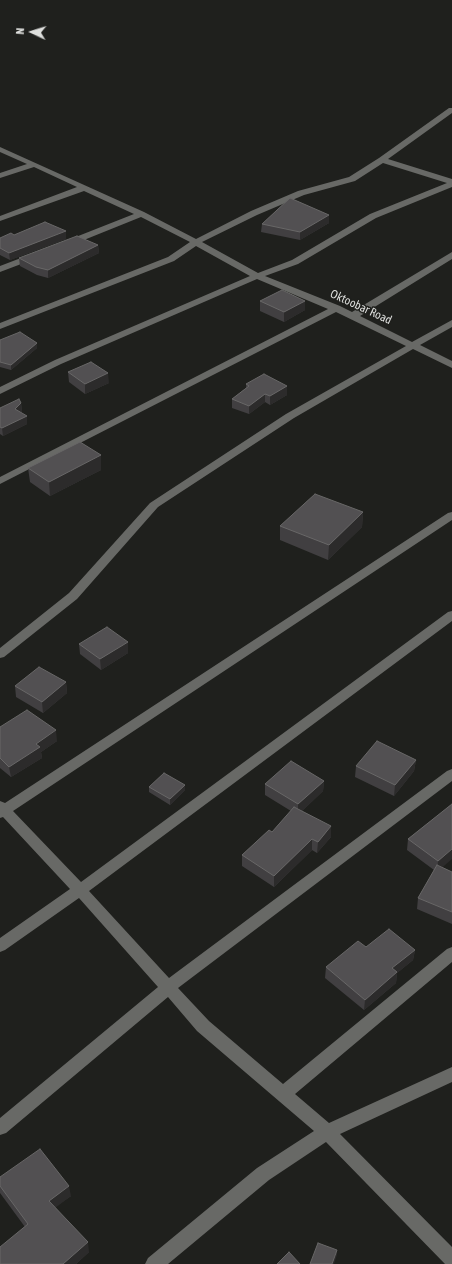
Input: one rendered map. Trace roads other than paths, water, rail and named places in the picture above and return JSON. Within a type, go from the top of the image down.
[{"type":"street","points":[[0,326],[171,259],[196,242],[254,213],[301,193],[352,179],[382,160],[452,110]]},
{"type":"street","name":"Oktoobar Road","points":[[0,149],[141,214],[196,242],[257,276],[337,308],[452,365]]},
{"type":"street","points":[[382,160],[452,183]]},
{"type":"street","points":[[0,176],[33,165]]},
{"type":"street","points":[[3,387],[257,276],[295,262],[373,216],[452,183]]},
{"type":"street","points":[[0,219],[83,188]]},
{"type":"street","points":[[59,246],[141,214]]},
{"type":"street","points":[[0,269],[44,252]]},
{"type":"street","points":[[353,316],[452,255]]},
{"type":"street","points":[[0,481],[337,308]]},
{"type":"street","points":[[0,654],[73,596],[154,505],[290,416],[452,323]]},
{"type":"street","points":[[452,514],[2,809],[80,890],[203,1026],[327,1132],[452,1259]]},
{"type":"street","points":[[0,946],[80,890],[452,615]]},
{"type":"street","points":[[0,1128],[169,987],[452,774]]},
{"type":"street","points":[[283,1094],[452,953]]},
{"type":"street","points":[[154,1264],[263,1174],[327,1132],[452,1074]]}]
